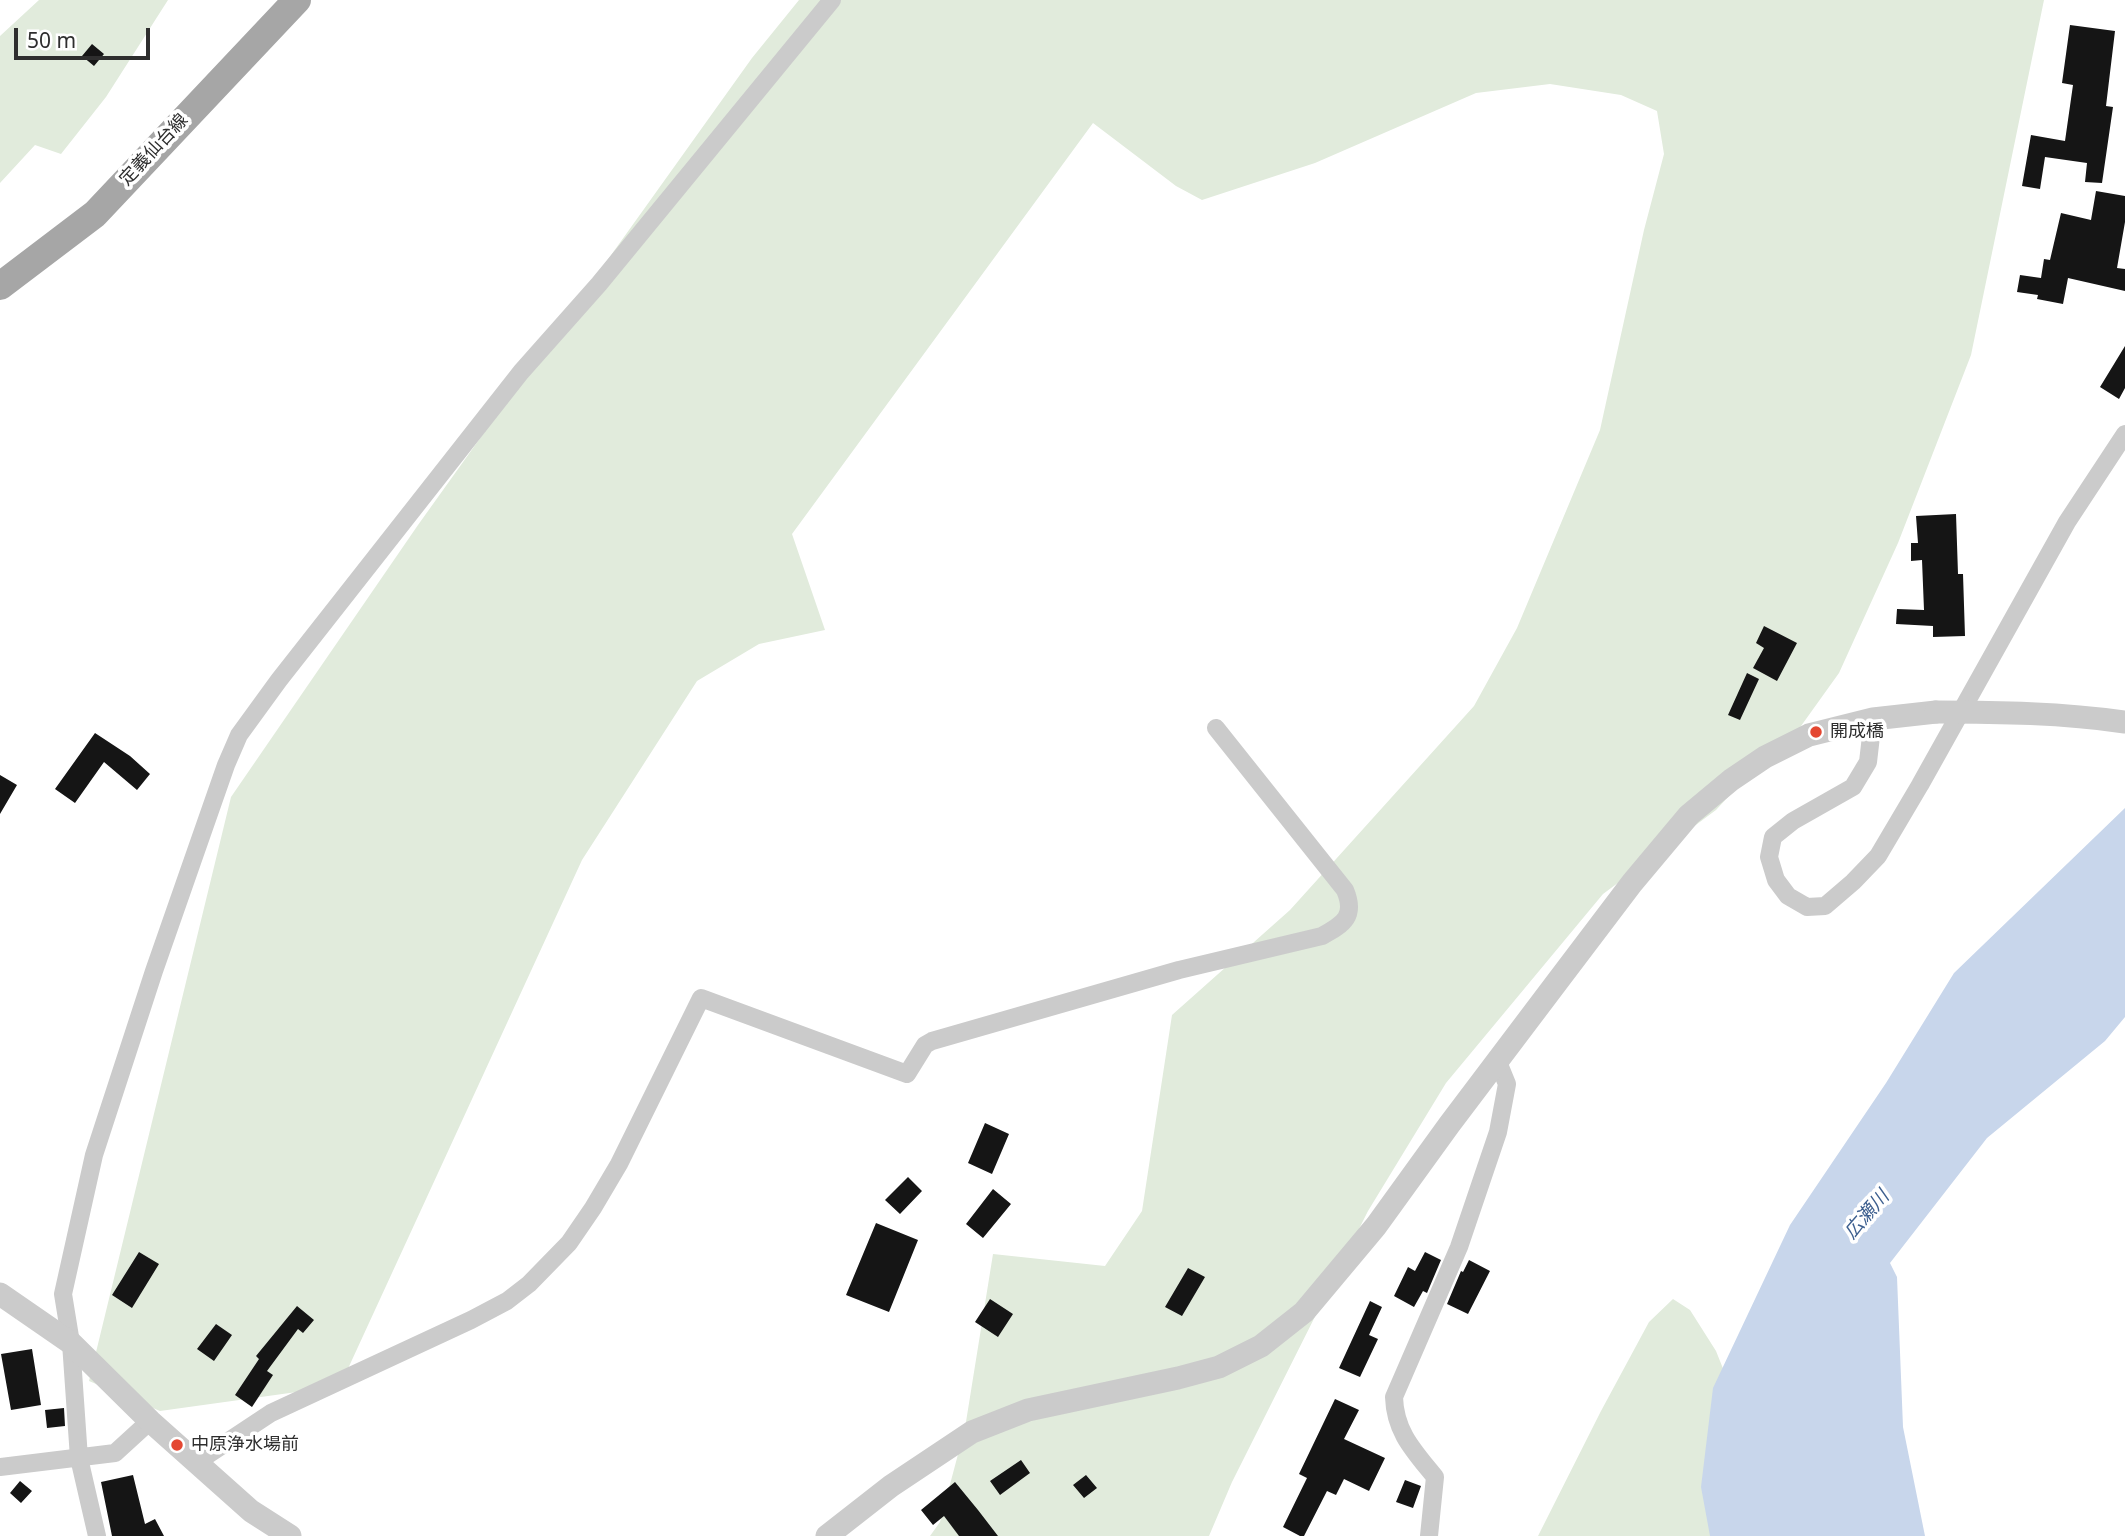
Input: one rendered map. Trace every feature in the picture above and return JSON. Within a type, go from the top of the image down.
[{"type":"main road","name":"定義仙台線","points":[[0,286],[94,215],[297,0]]},
{"type":"street","points":[[97,1536],[79,1458],[71,1343],[63,1294],[94,1155],[154,971],[239,735],[521,372],[599,284],[832,0]]},
{"type":"street","points":[[1873,719],[1868,762],[1853,787],[1793,821],[1773,837],[1769,857],[1776,880],[1788,896],[1807,907],[1825,906],[1878,856],[2067,522],[2125,434]]},
{"type":"street","points":[[827,1536],[891,1486],[972,1432],[1028,1410],[1219,1367],[1261,1346],[1304,1312],[1376,1226],[1624,894],[1689,815],[1731,780],[1765,757],[1809,735],[1873,719],[1936,712],[2021,712],[2125,722]]},
{"type":"street","points":[[197,1462],[271,1413],[471,1320],[508,1301],[530,1284],[569,1243],[593,1208],[619,1164],[701,998],[907,1074],[925,1045],[932,1041],[1179,970],[1322,936],[1341,926],[1350,912],[1351,902],[1346,890],[1216,729]]},
{"type":"street","points":[[1429,1536],[1435,1477],[1410,1446],[1395,1417],[1394,1396],[1459,1247],[1498,1132],[1507,1084],[1499,1062]]},
{"type":"street","points":[[0,1294],[71,1343],[150,1421],[251,1511],[290,1536]]},
{"type":"street","points":[[0,1467],[115,1453],[150,1421]]},
{"type":"green space","points":[[39,0],[168,0],[106,97],[61,154],[35,145],[0,183],[0,36]]},
{"type":"green space","points":[[799,0],[2044,0],[1971,355],[1898,543],[1839,673],[1791,740],[1765,757],[1716,810],[1603,894],[1446,1083],[1368,1211],[1232,1482],[1209,1536],[930,1536],[940,1522],[965,1428],[993,1254],[1105,1266],[1142,1211],[1172,1015],[1290,910],[1474,706],[1517,628],[1600,430],[1644,230],[1664,154],[1657,111],[1621,95],[1550,84],[1476,93],[1315,163],[1202,200],[1176,186],[1093,123],[792,534],[825,630],[759,644],[697,681],[582,860],[340,1386],[160,1411],[89,1381],[231,797],[418,525],[752,58]]},
{"type":"green space","points":[[1673,1299],[1690,1310],[1716,1351],[1734,1396],[1714,1536],[1538,1536],[1649,1322]]},
{"type":"water","name":"広瀬川","points":[[2125,808],[2125,1017],[2105,1041],[1987,1138],[1890,1263],[1897,1277],[1903,1427],[1925,1536],[1710,1536],[1701,1487],[1713,1388],[1790,1225],[1886,1083],[1954,973]]},
{"type":"building","points":[[2070,25],[2115,31],[2106,106],[2113,107],[2102,183],[2085,182],[2087,163],[2045,157],[2040,189],[2022,186],[2031,135],[2065,141],[2073,85],[2062,83]]},
{"type":"building","points":[[92,44],[104,54],[94,66],[82,56]]},
{"type":"building","points":[[2096,191],[2125,196],[2125,222],[2117,268],[2125,269],[2125,291],[2068,278],[2063,304],[2037,299],[2038,295],[2017,292],[2020,275],[2041,278],[2044,259],[2050,260],[2061,213],[2091,220]]},
{"type":"building","points":[[2125,346],[2125,388],[2119,399],[2100,387]]},
{"type":"building","points":[[1956,514],[1958,574],[1963,574],[1965,636],[1933,637],[1933,626],[1896,624],[1897,609],[1924,610],[1922,560],[1911,561],[1911,543],[1918,543],[1916,516]]},
{"type":"building","points":[[1764,626],[1797,643],[1777,681],[1753,668],[1764,648],[1756,643]]},
{"type":"building","points":[[1747,673],[1759,679],[1740,720],[1728,715]]},
{"type":"building","points":[[95,733],[130,756],[150,774],[137,790],[104,762],[75,803],[55,789]]},
{"type":"building","points":[[0,775],[17,785],[0,814]]},
{"type":"building","points":[[985,1123],[1009,1134],[992,1174],[968,1163]]},
{"type":"building","points":[[908,1177],[922,1191],[900,1214],[885,1200]]},
{"type":"building","points":[[993,1189],[1011,1204],[983,1238],[966,1224]]},
{"type":"building","points":[[876,1223],[918,1240],[889,1312],[846,1295]]},
{"type":"building","points":[[139,1252],[159,1264],[132,1308],[112,1295]]},
{"type":"building","points":[[1425,1252],[1441,1260],[1427,1293],[1423,1291],[1414,1307],[1394,1296],[1408,1267],[1415,1271]]},
{"type":"building","points":[[1469,1260],[1490,1271],[1468,1314],[1447,1304],[1461,1271],[1463,1272]]},
{"type":"building","points":[[1188,1268],[1205,1277],[1182,1316],[1165,1307]]},
{"type":"building","points":[[990,1299],[1013,1314],[998,1337],[975,1322]]},
{"type":"building","points":[[1370,1301],[1382,1307],[1369,1335],[1378,1339],[1360,1377],[1339,1368]]},
{"type":"building","points":[[297,1306],[314,1320],[303,1333],[298,1329],[267,1371],[273,1375],[252,1407],[235,1395],[259,1359],[256,1356]]},
{"type":"building","points":[[216,1324],[232,1335],[214,1361],[197,1349]]},
{"type":"building","points":[[32,1349],[41,1405],[11,1410],[1,1354]]},
{"type":"building","points":[[1335,1399],[1359,1410],[1344,1439],[1385,1458],[1369,1491],[1344,1479],[1336,1495],[1327,1491],[1304,1536],[1300,1536],[1283,1527],[1307,1478],[1299,1474]]},
{"type":"building","points":[[64,1408],[65,1426],[47,1428],[45,1410]]},
{"type":"building","points":[[1021,1460],[1030,1473],[1000,1495],[990,1481]]},
{"type":"building","points":[[133,1475],[145,1524],[155,1519],[164,1536],[112,1536],[101,1482]]},
{"type":"building","points":[[1086,1475],[1097,1488],[1084,1498],[1073,1485]]},
{"type":"building","points":[[1405,1480],[1421,1486],[1413,1508],[1396,1502]]},
{"type":"building","points":[[20,1481],[32,1491],[21,1503],[10,1493]]},
{"type":"building","points":[[955,1482],[998,1536],[959,1536],[944,1516],[933,1525],[921,1510]]},
{"type":"place","name":"開成橋","points":[[1816,732]]},
{"type":"place","name":"中原浄水場前","points":[[177,1445]]}]
